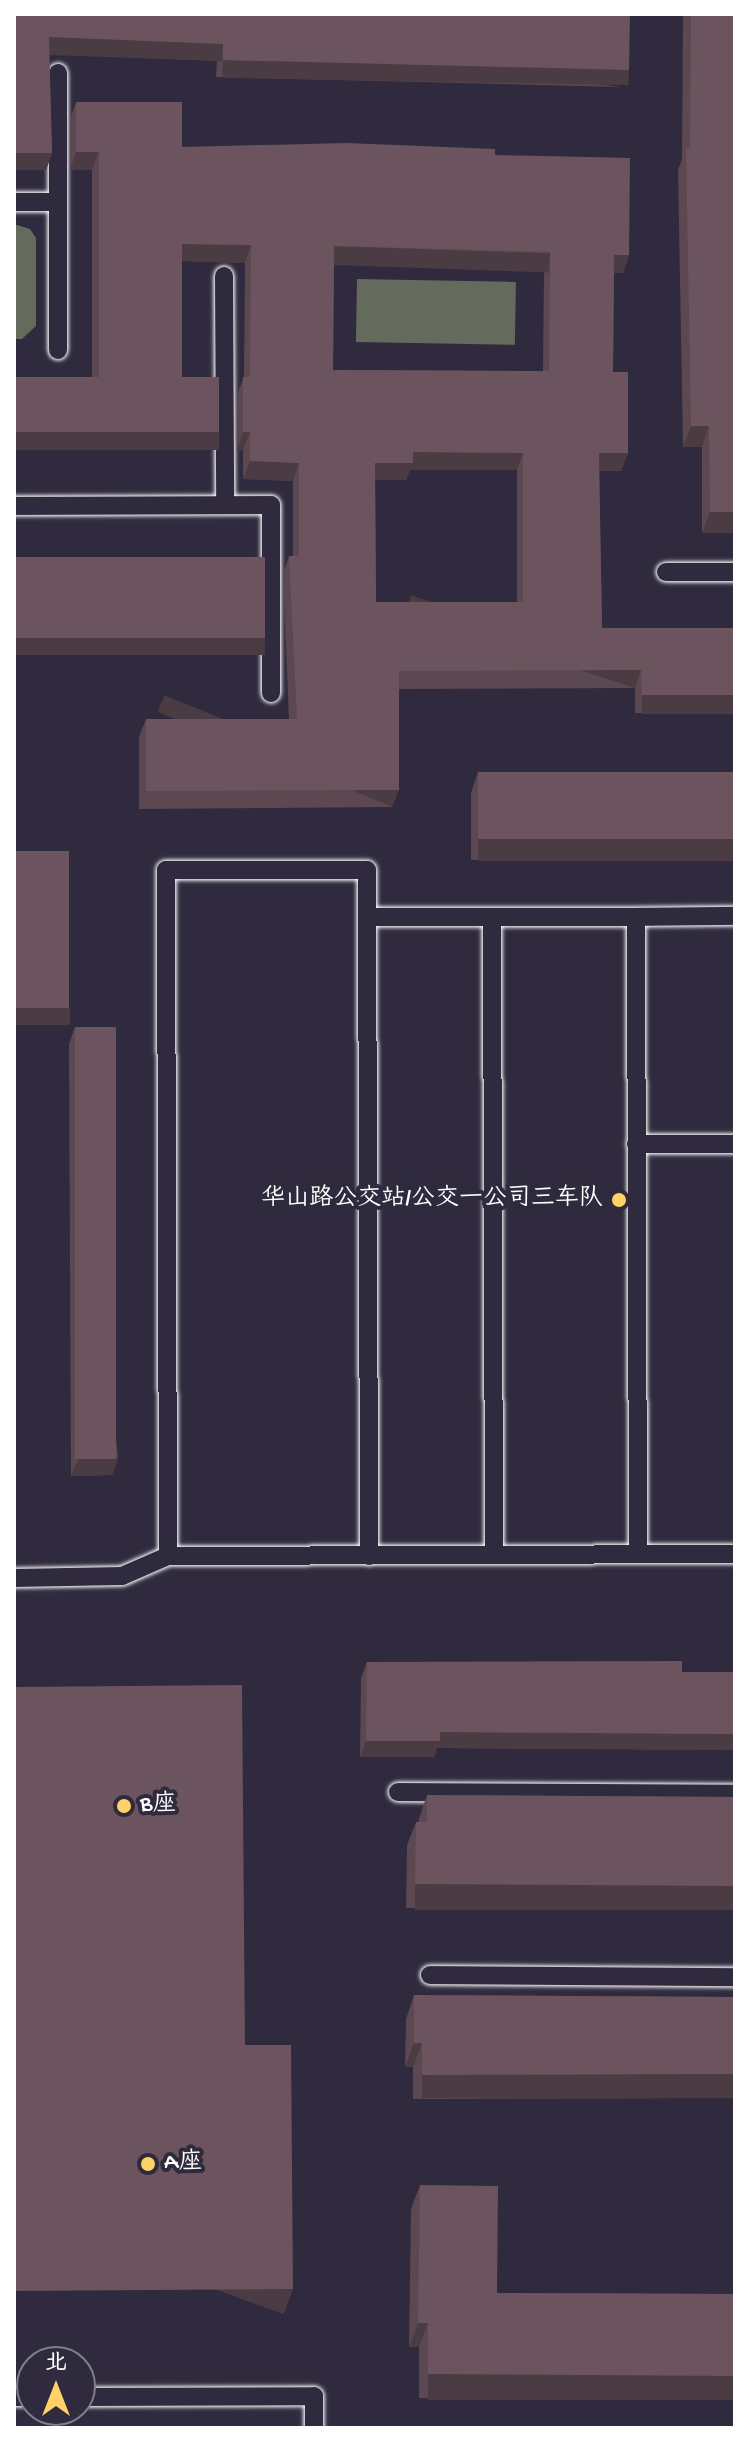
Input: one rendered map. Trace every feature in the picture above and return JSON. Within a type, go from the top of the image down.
[{"type":"lane","points":[[58,73],[58,350]]},
{"type":"lane","points":[[14,202],[58,202]]},
{"type":"lane","points":[[224,276],[225,505]]},
{"type":"lane","points":[[14,506],[271,505],[271,693]]},
{"type":"lane","points":[[666,572],[735,572]]},
{"type":"lane","points":[[168,1556],[166,870],[367,870],[369,1556]]},
{"type":"lane","points":[[367,917],[735,916]]},
{"type":"lane","points":[[492,917],[494,1555]]},
{"type":"lane","points":[[636,917],[638,1554]]},
{"type":"lane","points":[[636,1144],[735,1144]]},
{"type":"lane","points":[[14,1578],[122,1576],[168,1556],[735,1554]]},
{"type":"lane","points":[[398,1792],[735,1794]]},
{"type":"lane","points":[[430,1975],[735,1977]]},
{"type":"lane","points":[[96,2397],[314,2396],[314,2428]]},
{"type":"green space","points":[[14,224],[30,229],[36,238],[36,326],[22,339],[14,339]]},
{"type":"green space","points":[[357,279],[516,282],[515,345],[356,342]]},
{"type":"building","points":[[14,14],[630,14],[629,70],[223,60],[223,44],[49,37],[52,153],[14,153]]},
{"type":"building","points":[[691,14],[735,14],[735,512],[710,512],[709,426],[691,426],[686,149],[690,149]]},
{"type":"building","points":[[76,102],[182,102],[182,147],[346,143],[495,149],[495,155],[630,158],[629,255],[614,255],[613,372],[628,372],[628,453],[599,453],[602,628],[735,628],[735,695],[642,695],[641,670],[399,671],[399,790],[146,791],[146,719],[297,719],[289,556],[299,556],[299,463],[250,461],[250,432],[243,432],[243,377],[250,377],[251,245],[182,244],[182,377],[219,377],[219,432],[14,432],[14,377],[99,377],[99,152],[76,152]],"holes":[[[334,246],[550,252],[549,371],[333,370]],[[413,452],[523,453],[523,602],[376,602],[375,463],[413,463]]]},
{"type":"building","points":[[14,557],[265,557],[265,638],[14,638]]},
{"type":"building","points":[[478,772],[735,772],[735,839],[478,839]]},
{"type":"building","points":[[14,851],[69,851],[69,1008],[14,1008]]},
{"type":"building","points":[[75,1027],[116,1027],[116,1459],[75,1459]]},
{"type":"building","points":[[682,1661],[682,1672],[735,1672],[735,1734],[440,1732],[440,1741],[366,1741],[367,1662]]},
{"type":"building","points":[[242,1685],[245,2045],[291,2045],[293,2289],[14,2291],[14,1687]]},
{"type":"building","points":[[427,1795],[735,1797],[735,1886],[415,1884],[416,1822],[427,1822]]},
{"type":"building","points":[[414,1995],[735,1997],[735,2074],[422,2075],[422,2043],[414,2043]]},
{"type":"building","points":[[420,2185],[498,2186],[497,2293],[735,2294],[735,2376],[428,2374],[428,2323],[418,2323]]},
{"type":"place","name":"华山路公交站/公交一公司三车队","points":[[619,1200]]},
{"type":"place","name":"B座","points":[[124,1806]]},
{"type":"place","name":"A座","points":[[148,2164]]}]
